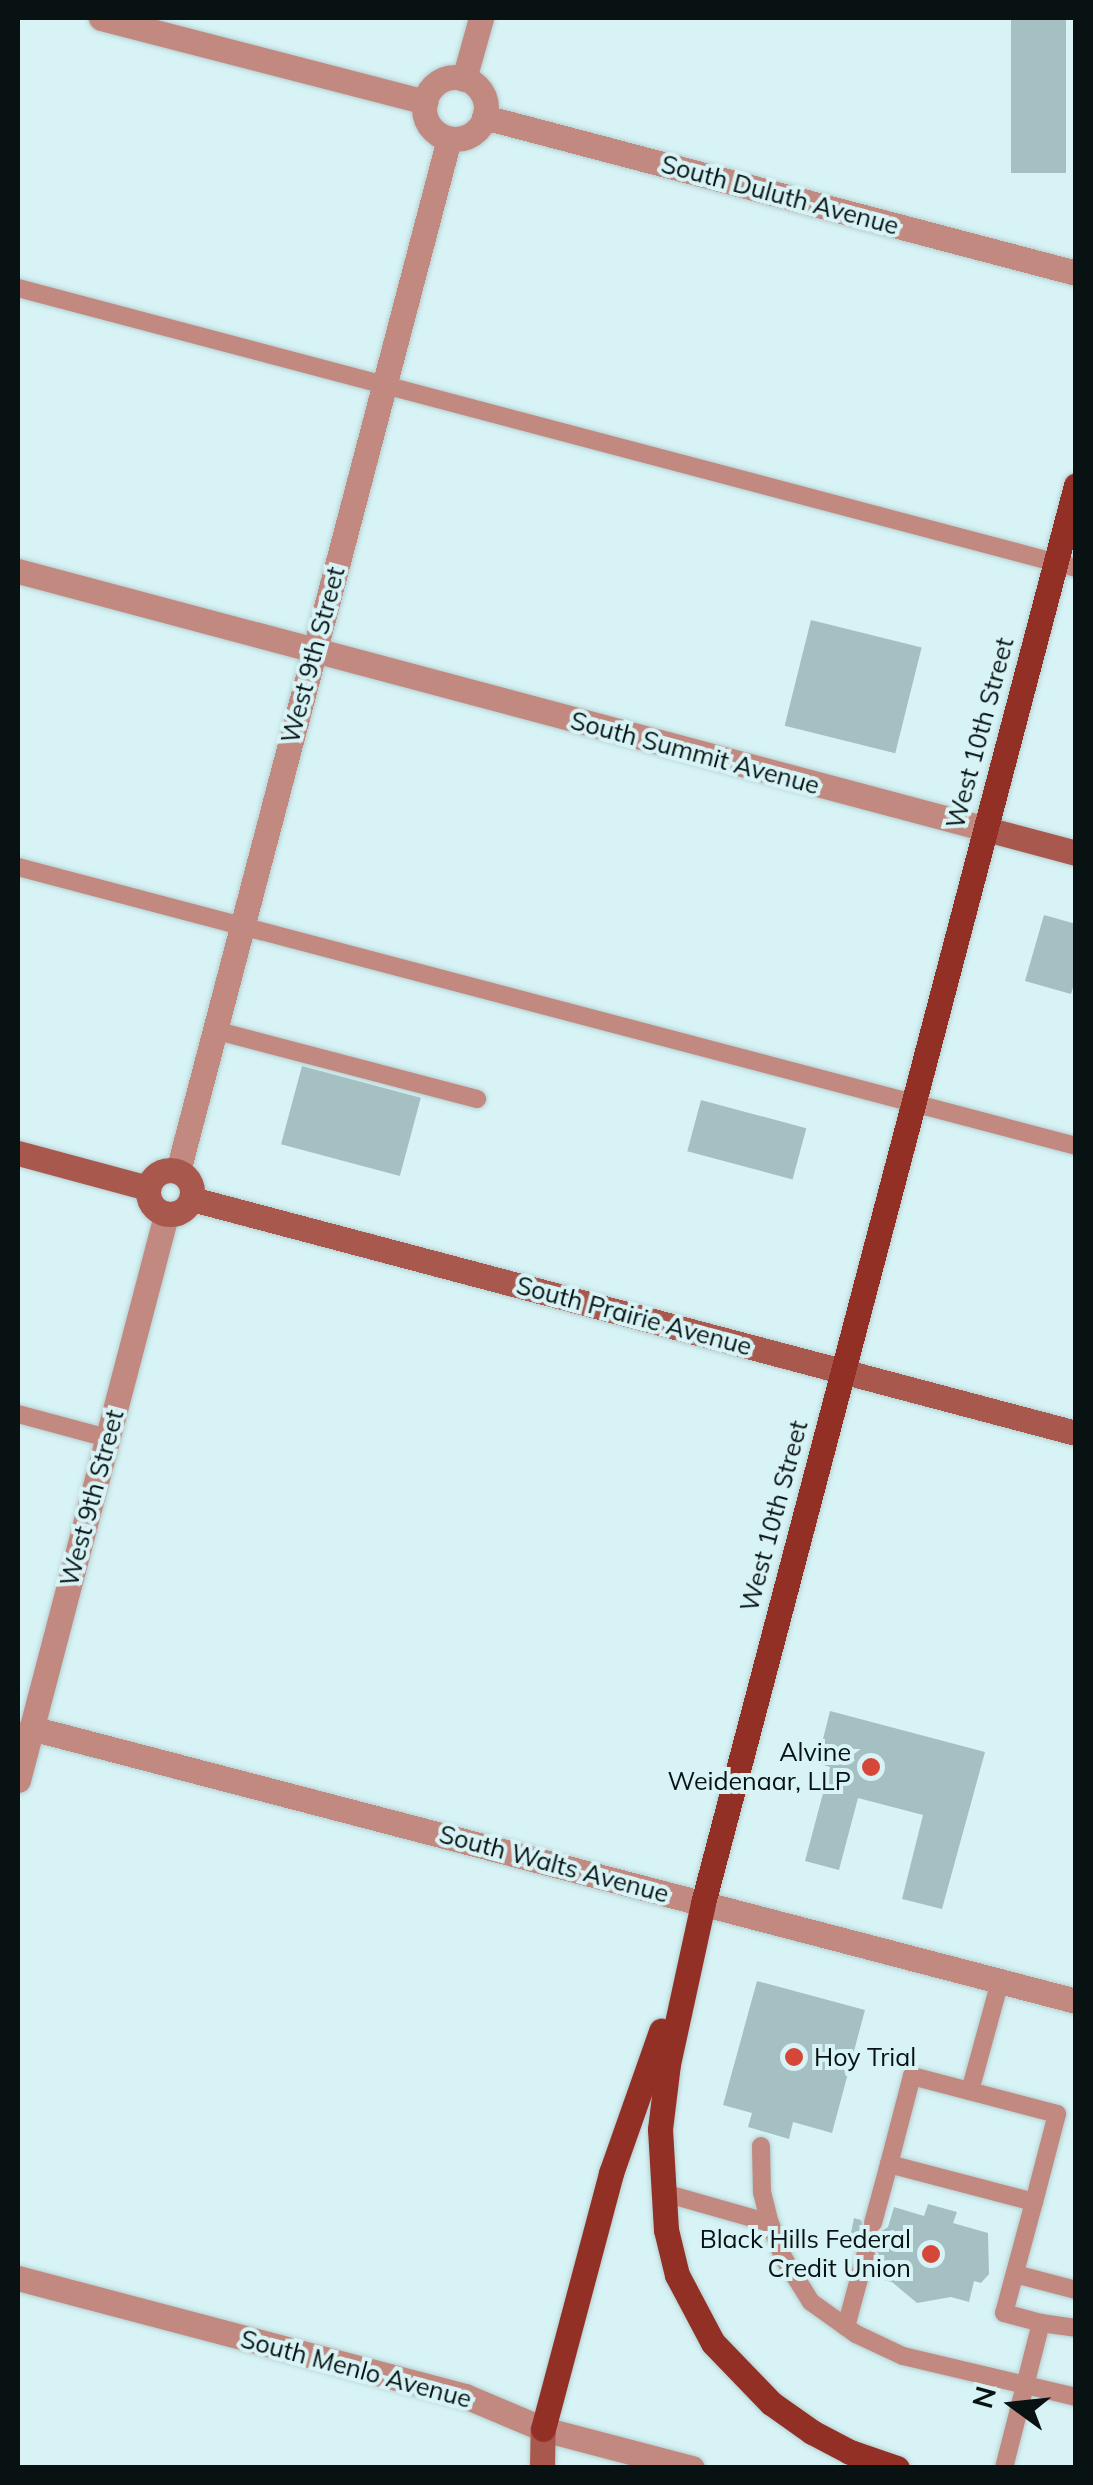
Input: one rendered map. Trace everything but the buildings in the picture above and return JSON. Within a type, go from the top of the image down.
[{"type":"main road","name":"West 10th Street","points":[[898,2468],[850,2452],[812,2432],[771,2403],[713,2343],[677,2275],[661,2192],[660,2129],[668,2064],[704,1903],[986,829],[1065,565],[1076,485]]},
{"type":"main road","points":[[544,2429],[611,2173],[704,1903]]},
{"type":"street","points":[[101,18],[424,102]]},
{"type":"street","points":[[464,79],[480,18]]},
{"type":"street","points":[[444,79],[464,79],[480,90],[484,117],[467,137],[449,139],[426,121],[424,102],[444,79]]},
{"type":"street","name":"South Duluth Avenue","points":[[484,117],[1076,273]]},
{"type":"street","name":"West 9th Street","points":[[178,1171],[449,139]]},
{"type":"street","name":"South Summit Avenue","points":[[18,571],[1076,853]]},
{"type":"street","points":[[18,1154],[148,1188]]},
{"type":"street","points":[[162,1171],[178,1171],[189,1179],[192,1199],[179,1213],[166,1215],[150,1202],[148,1188],[162,1171]]},
{"type":"street","name":"South Prairie Avenue","points":[[192,1199],[1076,1434]]},
{"type":"street","name":"West 9th Street","points":[[18,1780],[166,1215]]},
{"type":"street","name":"South Walts Avenue","points":[[31,1728],[1076,2002]]},
{"type":"street","name":"South Menlo Avenue","points":[[18,2278],[465,2396],[544,2429],[692,2468]]},
{"type":"street","points":[[542,2468],[544,2429]]},
{"type":"lane","points":[[18,288],[1065,565]]},
{"type":"lane","points":[[18,866],[1076,1146]]},
{"type":"lane","points":[[214,1030],[478,1099]]},
{"type":"lane","points":[[18,1414],[108,1438]]},
{"type":"lane","points":[[970,2092],[1000,1981]]},
{"type":"lane","points":[[873,2223],[912,2076],[1057,2114],[1004,2314],[1076,2328]]},
{"type":"lane","points":[[761,2146],[762,2192],[770,2223],[783,2256],[812,2302],[846,2327],[903,2356],[1076,2397]]},
{"type":"lane","points":[[889,2164],[1034,2202]]},
{"type":"lane","points":[[661,2192],[770,2223]]},
{"type":"lane","points":[[846,2327],[866,2253]]},
{"type":"lane","points":[[1015,2274],[1076,2290]]},
{"type":"lane","points":[[1004,2468],[1041,2322]]},
{"type":"place","name":"Alvine Weidenaar, LLP","points":[[871,1767]]},
{"type":"place","name":"Hoy Trial","points":[[794,2057]]},
{"type":"place","name":"Black Hills Federal Credit Union","points":[[931,2254]]}]
